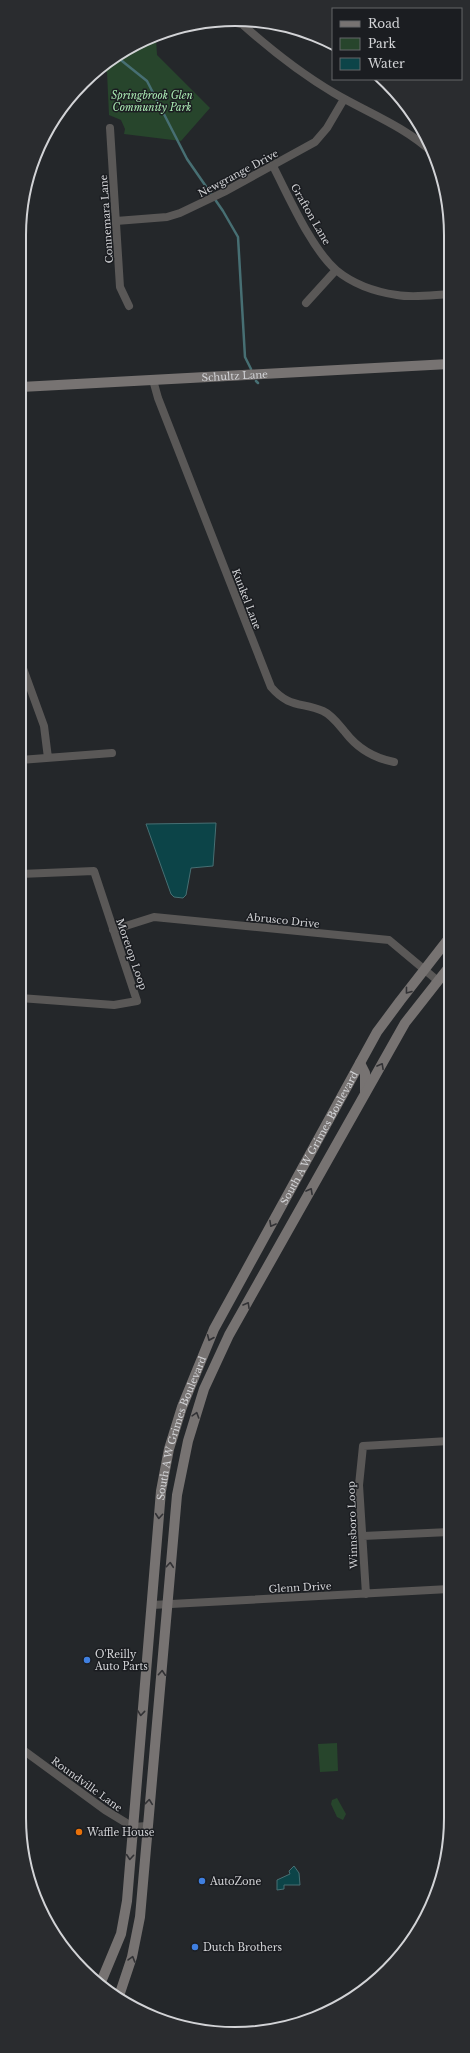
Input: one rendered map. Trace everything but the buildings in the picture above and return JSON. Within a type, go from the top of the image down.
[{"type":"main road","name":"Schultz Lane","points":[[26,386],[444,364]]},
{"type":"main road","name":"South A W Grimes Boulevard","points":[[104,1978],[121,1934],[124,1914],[133,1827],[161,1491],[169,1449],[190,1385],[214,1329],[360,1063],[378,1032],[444,944]]},
{"type":"main road","name":"South A W Grimes Boulevard","points":[[120,1993],[132,1957],[138,1931],[147,1826],[158,1726],[177,1495],[188,1441],[204,1389],[229,1335],[365,1097],[405,1023],[444,973]]},
{"type":"main road","points":[[360,1063],[366,1080],[365,1097]]},
{"type":"main road","points":[[242,1278],[257,1286]]},
{"type":"main road","points":[[190,1385],[204,1389]]},
{"type":"street","points":[[244,26],[299,72],[344,99],[393,124],[424,146]]},
{"type":"street","name":"Newgrange Drive","points":[[116,221],[167,217],[199,206],[314,142],[326,128],[344,99]]},
{"type":"street","name":"Connemara Lane","points":[[110,128],[120,287],[129,306]]},
{"type":"street","name":"Grafton Lane","points":[[273,166],[311,236],[336,270],[349,279],[375,291],[398,295],[444,294]]},
{"type":"street","points":[[306,303],[336,270]]},
{"type":"street","name":"Kunkel Lane","points":[[152,380],[271,687],[280,697],[294,704],[324,711],[339,723],[363,751],[379,759],[394,762]]},
{"type":"street","points":[[26,676],[44,726],[48,758]]},
{"type":"street","points":[[26,760],[112,754]]},
{"type":"street","name":"Moretop Loop","points":[[26,874],[94,871],[137,1001],[114,1005],[26,998]]},
{"type":"street","name":"Abrusco Drive","points":[[113,930],[154,917],[389,940],[438,981]]},
{"type":"street","name":"Winnsboro Loop","points":[[366,1594],[359,1485],[363,1446],[444,1441]]},
{"type":"street","points":[[363,1536],[444,1532]]},
{"type":"street","name":"Glenn Drive","points":[[152,1605],[444,1589]]},
{"type":"street","name":"Roundville Lane","points":[[26,1752],[105,1810],[133,1827]]},
{"type":"street","points":[[133,1827],[147,1826]]},
{"type":"green space","name":"Springbrook Glen Community Park","points":[[156,42],[157,55],[210,108],[181,141],[124,134],[125,129],[121,120],[109,115],[107,72],[104,72],[119,61]]},
{"type":"green space","points":[[337,1743],[338,1771],[320,1772],[318,1744]]},
{"type":"green space","points":[[337,1798],[346,1814],[343,1820],[337,1817],[331,1804],[332,1800]]},
{"type":"water","points":[[216,823],[213,866],[191,868],[186,895],[183,898],[174,897],[171,894],[146,824]]},
{"type":"water","points":[[294,1866],[299,1873],[300,1885],[284,1885],[284,1889],[277,1890],[277,1880],[290,1874],[289,1871]]},
{"type":"waterway","points":[[121,60],[147,81],[187,159],[223,211],[238,237],[245,357],[251,369]]},
{"type":"place","name":"O'Reilly Auto Parts","points":[[87,1660]]},
{"type":"place","name":"Waffle House","points":[[79,1832]]},
{"type":"place","name":"AutoZone","points":[[202,1881]]},
{"type":"place","name":"Dutch Brothers","points":[[195,1947]]}]
